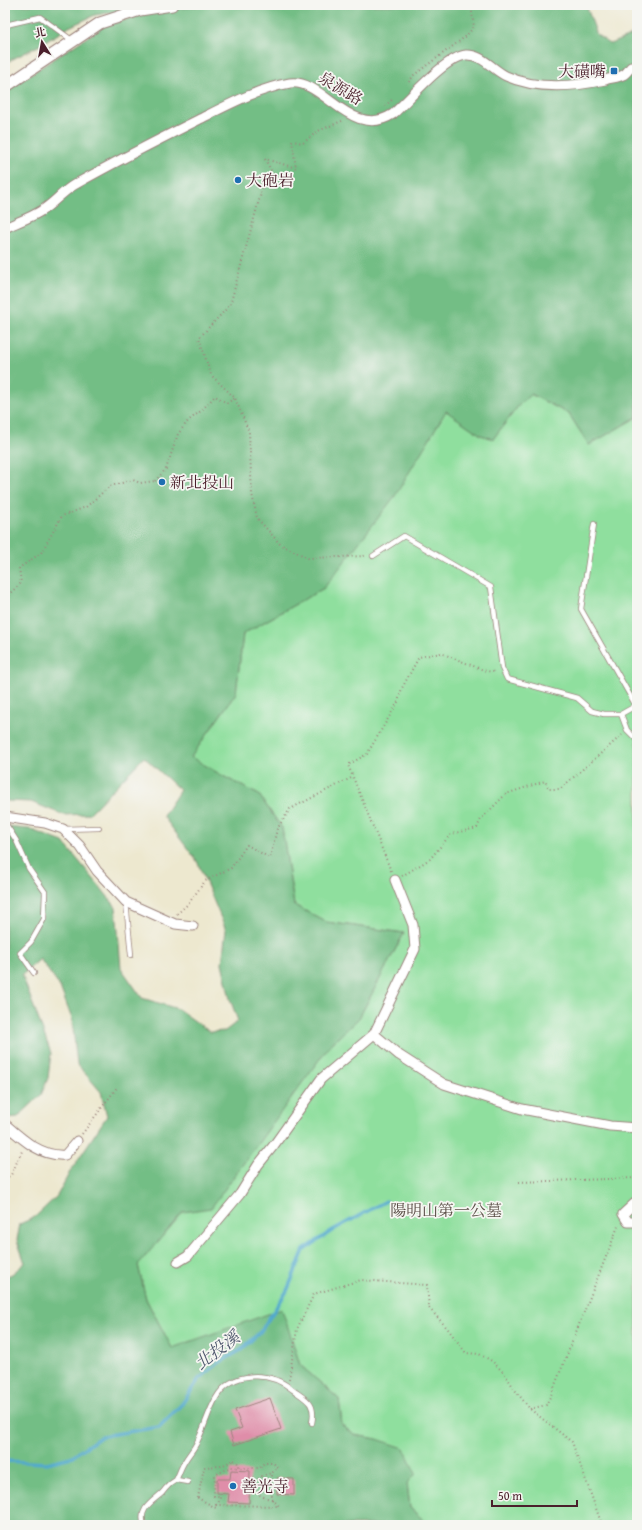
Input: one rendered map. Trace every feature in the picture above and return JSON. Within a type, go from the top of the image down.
[{"type":"street","points":[[5,87],[100,23],[140,10],[172,5]]},
{"type":"street","name":"泉源路","points":[[5,228],[40,211],[73,186],[112,164],[248,95],[292,83],[305,85],[354,116],[365,121],[384,120],[402,106],[444,66],[453,60],[466,55],[475,56],[483,60],[504,75],[514,80],[525,83],[561,86],[596,82],[623,75],[631,67],[637,68]]},
{"type":"street","points":[[5,817],[45,823],[64,829],[80,846],[96,871],[126,902],[168,921],[193,926]]},
{"type":"street","points":[[178,1262],[188,1256],[240,1194],[258,1165],[321,1079],[374,1034],[415,949],[413,925],[395,880]]},
{"type":"street","points":[[374,1034],[399,1055],[444,1084],[522,1109],[610,1126],[637,1128]]},
{"type":"street","points":[[5,1124],[26,1143],[53,1156],[65,1155],[77,1141]]},
{"type":"street","points":[[637,1201],[623,1214],[628,1222],[637,1222]]},
{"type":"lane","points":[[5,27],[10,24],[40,16],[73,41]]},
{"type":"lane","points":[[373,556],[404,536],[491,587],[504,673],[507,679],[577,698],[592,711],[604,714],[621,714],[636,705],[581,610],[594,524]]},
{"type":"lane","points":[[621,714],[627,730],[637,740]]},
{"type":"lane","points":[[5,823],[16,840],[29,869],[45,892],[44,919],[31,942],[20,953],[34,972]]},
{"type":"lane","points":[[64,829],[99,828]]},
{"type":"lane","points":[[126,902],[131,955]]},
{"type":"lane","points":[[144,1525],[144,1514],[147,1506],[162,1492],[167,1485],[176,1480],[184,1462],[198,1440],[206,1416],[217,1397],[225,1387],[240,1378],[256,1375],[274,1379],[288,1386],[309,1401],[314,1412],[312,1423]]},
{"type":"lane","points":[[176,1480],[188,1482]]},
{"type":"path","points":[[354,116],[318,131],[303,143],[292,141],[296,168],[265,159],[274,176],[263,186],[230,305],[199,338],[211,375],[235,398],[249,432],[252,494],[257,518],[280,544],[308,558],[373,556]]},
{"type":"path","points":[[5,598],[21,583],[19,568],[41,553],[62,516],[86,507],[110,486],[133,480],[140,483],[155,481],[166,469],[178,434],[188,421],[202,410],[215,396],[227,403],[235,398]]},
{"type":"path","points":[[504,673],[486,671],[441,653],[419,657],[402,688],[398,702],[367,754],[348,765],[395,880],[430,859],[451,834],[477,828],[481,819],[506,794],[545,781],[549,789],[560,789],[627,730]]},
{"type":"path","points":[[168,921],[189,903],[205,881],[231,868],[247,845],[270,858],[277,829],[290,809],[353,777]]},
{"type":"path","points":[[77,1141],[118,1086]]},
{"type":"path","points":[[5,1179],[11,1175],[26,1143]]},
{"type":"path","points":[[519,1182],[637,1178]]},
{"type":"path","points":[[530,1409],[546,1405],[551,1396],[623,1214]]},
{"type":"path","points":[[288,1386],[296,1329],[314,1294],[361,1280],[427,1285],[428,1308],[448,1329],[466,1353],[479,1354],[492,1361],[505,1374],[530,1409],[572,1442],[602,1525]]},
{"type":"path","points":[[216,1505],[220,1496],[214,1496],[215,1475],[231,1467],[239,1468],[260,1468],[264,1464],[274,1463],[278,1467],[272,1473],[259,1476],[255,1481],[255,1488],[256,1492],[260,1496],[272,1499],[279,1506],[216,1505],[216,1508],[198,1498],[204,1467],[221,1466],[234,1460],[239,1464],[239,1468]]},
{"type":"path","points":[[272,1473],[272,1499]]},
{"type":"green space","points":[[5,5],[125,5],[122,11],[95,15],[69,27],[42,44],[5,63]]},
{"type":"green space","points":[[203,5],[586,5],[597,35],[610,44],[637,33],[637,417],[589,445],[569,414],[531,394],[519,405],[493,439],[481,435],[446,411],[395,496],[324,588],[243,634],[236,693],[191,757],[259,795],[282,828],[294,905],[326,922],[404,933],[359,1018],[329,1046],[211,1208],[183,1212],[138,1265],[146,1299],[172,1348],[282,1309],[300,1365],[339,1399],[342,1425],[354,1435],[377,1439],[404,1448],[416,1474],[407,1483],[410,1508],[429,1525],[5,1525],[5,1277],[12,1274],[25,1263],[17,1240],[20,1224],[35,1217],[57,1196],[71,1170],[107,1116],[101,1092],[77,1064],[72,1019],[60,987],[40,959],[22,975],[51,1053],[48,1078],[41,1095],[18,1117],[5,1118],[5,827],[29,829],[63,842],[97,883],[116,907],[121,968],[142,998],[178,1009],[210,1032],[225,1031],[238,1021],[230,999],[222,963],[226,930],[197,861],[163,816],[180,790],[144,757],[89,814],[64,815],[31,802],[5,801],[5,91],[104,26],[148,13]]},
{"type":"green space","name":"陽明山第一公墓","points":[[530,394],[569,414],[589,445],[637,417],[637,1525],[429,1525],[410,1508],[407,1483],[377,1439],[354,1435],[342,1425],[339,1399],[300,1365],[292,1340],[172,1348],[146,1299],[138,1265],[183,1212],[211,1207],[329,1046],[359,1018],[404,933],[326,922],[294,905],[282,828],[259,795],[191,757],[236,693],[243,634],[324,588],[446,410],[481,435],[493,439],[519,405]]},
{"type":"building","points":[[270,1398],[281,1429],[234,1445],[230,1432],[242,1428],[235,1410]]},
{"type":"building","name":"善光寺","points":[[231,1470],[250,1471],[249,1503],[228,1502],[229,1494],[217,1493],[217,1479],[230,1479]]},
{"type":"building","points":[[277,1478],[294,1479],[294,1495],[277,1494]]},
{"type":"waterway","name":"北投溪","points":[[5,1461],[47,1463],[71,1457],[102,1436],[159,1427],[182,1404],[199,1379],[220,1362],[241,1350],[260,1332],[287,1291],[304,1250],[333,1230],[386,1201]]},
{"type":"place","name":"大磺嘴","points":[[614,71]]},
{"type":"place","name":"大砲岩","points":[[238,180]]},
{"type":"place","name":"新北投山","points":[[162,482]]},
{"type":"place","name":"善光寺","points":[[233,1486]]}]
